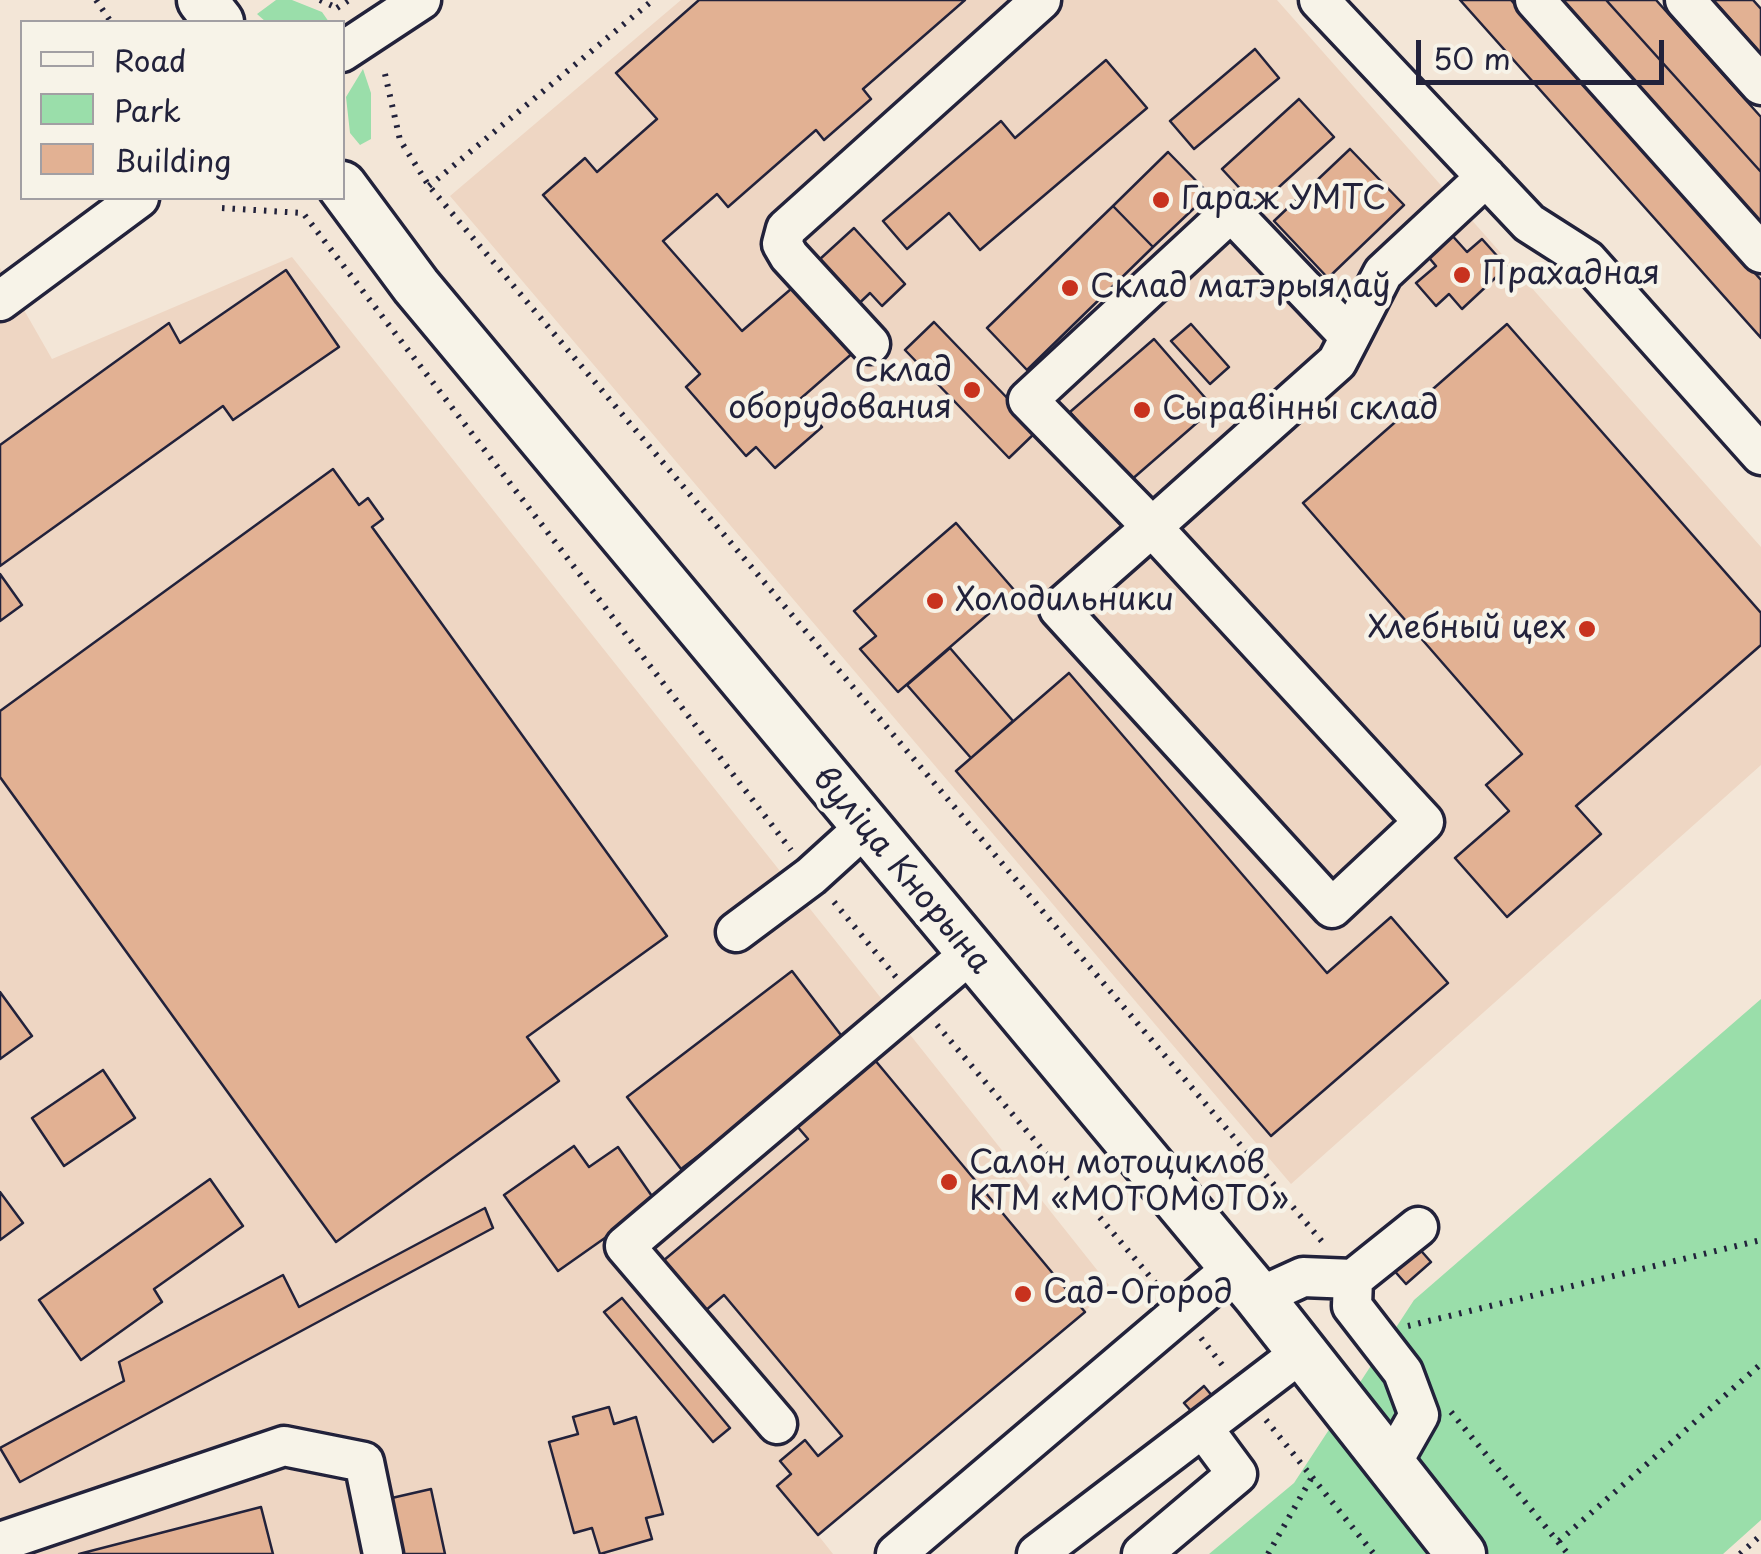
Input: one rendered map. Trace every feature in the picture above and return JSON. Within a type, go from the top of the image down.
[{"type":"main road","name":"вуліца Кнорына","points":[[345,190],[416,286],[1247,1282],[1461,1554]]},
{"type":"street","points":[[345,50],[421,0]]},
{"type":"street","points":[[870,344],[789,256],[782,244],[786,229],[1042,0]]},
{"type":"street","points":[[1319,0],[1530,223],[1587,260],[1761,455]]},
{"type":"street","points":[[1535,0],[1761,253]]},
{"type":"street","points":[[1685,0],[1761,85]]},
{"type":"street","points":[[1350,337],[1231,212],[1028,400],[1152,527],[1424,822],[1332,908],[1060,609],[1152,527],[1337,362],[1384,273],[1486,177]]},
{"type":"street","points":[[0,302],[136,200]]},
{"type":"street","points":[[736,932],[811,876],[865,828]]},
{"type":"street","points":[[777,1424],[625,1246],[970,954]]},
{"type":"street","points":[[896,1554],[1247,1282],[1353,1278],[1418,1227]]},
{"type":"street","points":[[1353,1278],[1352,1306],[1404,1372],[1419,1415],[1390,1466]]},
{"type":"street","points":[[1037,1554],[1302,1352]]},
{"type":"street","points":[[1142,1554],[1237,1474],[1202,1428]]},
{"type":"street","points":[[0,1542],[284,1446],[364,1462],[383,1554]]},
{"type":"path","points":[[320,0],[348,0]]},
{"type":"path","points":[[428,186],[653,0]]},
{"type":"path","points":[[385,74],[400,140],[428,186],[1353,1278]]},
{"type":"path","points":[[1398,1328],[1761,1240]]},
{"type":"path","points":[[1559,1542],[1761,1364]]},
{"type":"path","points":[[1441,1400],[1568,1554]]},
{"type":"path","points":[[1268,1554],[1312,1477]]},
{"type":"path","points":[[1740,1554],[1761,1535]]},
{"type":"shaded area","points":[[681,0],[1277,0],[1761,547],[1761,765],[1291,1184],[450,196]]},
{"type":"shaded area","points":[[292,257],[1109,1285],[1085,1312],[818,1535],[833,1554],[0,1554],[0,268],[52,359]]},
{"type":"green space","points":[[276,0],[292,0],[322,12],[328,20],[264,20],[257,14]]},
{"type":"green space","points":[[363,69],[371,93],[371,139],[360,145],[350,133],[346,97]]},
{"type":"green space","points":[[1761,999],[1761,1520],[1723,1554],[1209,1554],[1294,1483],[1414,1300]]},
{"type":"building","points":[[699,0],[965,0],[863,89],[871,99],[824,140],[816,130],[728,207],[717,194],[663,241],[742,331],[805,277],[863,344],[799,400],[822,427],[775,468],[756,447],[746,456],[686,387],[700,374],[543,195],[585,158],[597,172],[657,119],[616,73]]},
{"type":"building","points":[[1460,0],[1511,0],[1761,280],[1761,338]]},
{"type":"building","points":[[1560,0],[1606,0],[1761,172],[1761,226]]},
{"type":"building","points":[[1606,0],[1656,0],[1761,117],[1761,172]]},
{"type":"building","points":[[1713,0],[1753,0],[1761,9],[1761,54]]},
{"type":"building","points":[[1255,49],[1279,78],[1194,149],[1170,121]]},
{"type":"building","points":[[1106,60],[1147,108],[980,250],[949,213],[907,249],[883,221],[1001,121],[1015,138]]},
{"type":"building","name":"Склад матэрыялаў","points":[[1299,99],[1334,137],[1257,207],[1222,169]]},
{"type":"building","name":"Склад матэрыялаў","points":[[1350,149],[1404,205],[1328,278],[1274,221]]},
{"type":"building","name":"Гараж УМТС","points":[[1168,152],[1209,194],[1153,247],[1113,206]]},
{"type":"building","name":"Склад матэрыялаў","points":[[1113,206],[1153,247],[1027,370],[987,328]]},
{"type":"building","points":[[854,228],[905,284],[882,306],[870,293],[848,314],[808,270]]},
{"type":"building","name":"Прахадная","points":[[1449,232],[1467,252],[1482,239],[1507,267],[1462,309],[1449,294],[1436,306],[1416,283],[1436,266],[1425,253]]},
{"type":"building","points":[[286,270],[339,347],[233,420],[223,406],[0,566],[0,445],[169,323],[180,343]]},
{"type":"building","name":"Склад оборудования","points":[[934,322],[1038,430],[1009,458],[905,350]]},
{"type":"building","points":[[1191,324],[1229,367],[1210,384],[1171,341]]},
{"type":"building","name":"Хлебный цех","points":[[1507,324],[1761,613],[1761,645],[1576,806],[1601,834],[1507,917],[1455,858],[1509,811],[1486,785],[1522,754],[1303,503]]},
{"type":"building","name":"Сыравінны склад","points":[[1154,339],[1214,408],[1130,481],[1070,412]]},
{"type":"building","points":[[333,469],[359,505],[368,498],[383,519],[372,527],[667,936],[527,1037],[559,1081],[336,1242],[0,777],[0,711]]},
{"type":"building","name":"Холодильники","points":[[956,523],[1015,591],[898,692],[860,649],[876,636],[854,611]]},
{"type":"building","points":[[0,574],[22,605],[0,621]]},
{"type":"building","points":[[950,648],[1013,721],[971,758],[907,685]]},
{"type":"building","points":[[1069,673],[1327,973],[1391,917],[1448,983],[1271,1136],[956,771]]},
{"type":"building","points":[[792,971],[847,1043],[681,1169],[627,1097]]},
{"type":"building","points":[[0,992],[32,1036],[0,1059]]},
{"type":"building","points":[[869,1053],[1085,1312],[818,1535],[777,1486],[791,1474],[780,1461],[805,1440],[818,1456],[842,1436],[724,1295],[699,1316],[657,1266],[808,1139],[791,1119]]},
{"type":"building","points":[[103,1070],[135,1118],[64,1166],[32,1118]]},
{"type":"building","points":[[574,1146],[589,1167],[618,1147],[656,1202],[558,1271],[504,1195]]},
{"type":"building","points":[[210,1179],[243,1226],[154,1289],[162,1302],[81,1360],[39,1300]]},
{"type":"building","points":[[0,1192],[23,1223],[0,1240]]},
{"type":"building","points":[[485,1208],[493,1228],[20,1482],[0,1448],[124,1381],[119,1362],[283,1275],[299,1307]]},
{"type":"building","points":[[1416,1245],[1431,1262],[1406,1284],[1391,1267]]},
{"type":"building","points":[[622,1298],[730,1428],[713,1442],[604,1312]]},
{"type":"building","points":[[1204,1386],[1218,1403],[1198,1419],[1184,1403]]},
{"type":"building","points":[[609,1407],[614,1424],[636,1417],[663,1514],[646,1518],[652,1539],[600,1554],[592,1528],[574,1533],[549,1442],[578,1434],[573,1417]]},
{"type":"building","points":[[431,1489],[445,1554],[395,1554],[383,1500]]},
{"type":"building","points":[[261,1507],[273,1554],[79,1554]]},
{"type":"place","name":"Гараж УМТС","points":[[1161,200]]},
{"type":"place","name":"Прахадная","points":[[1462,275]]},
{"type":"place","name":"Склад матэрыялаў","points":[[1070,288]]},
{"type":"place","name":"Склад оборудования","points":[[972,390]]},
{"type":"place","name":"Сыравінны склад","points":[[1142,410]]},
{"type":"place","name":"Холодильники","points":[[935,601]]},
{"type":"place","name":"Хлебный цех","points":[[1587,629]]},
{"type":"place","name":"Салон мотоциклов КТМ «МОТОМОТО»","points":[[949,1182]]},
{"type":"place","name":"Сад-Огород","points":[[1023,1294]]}]
